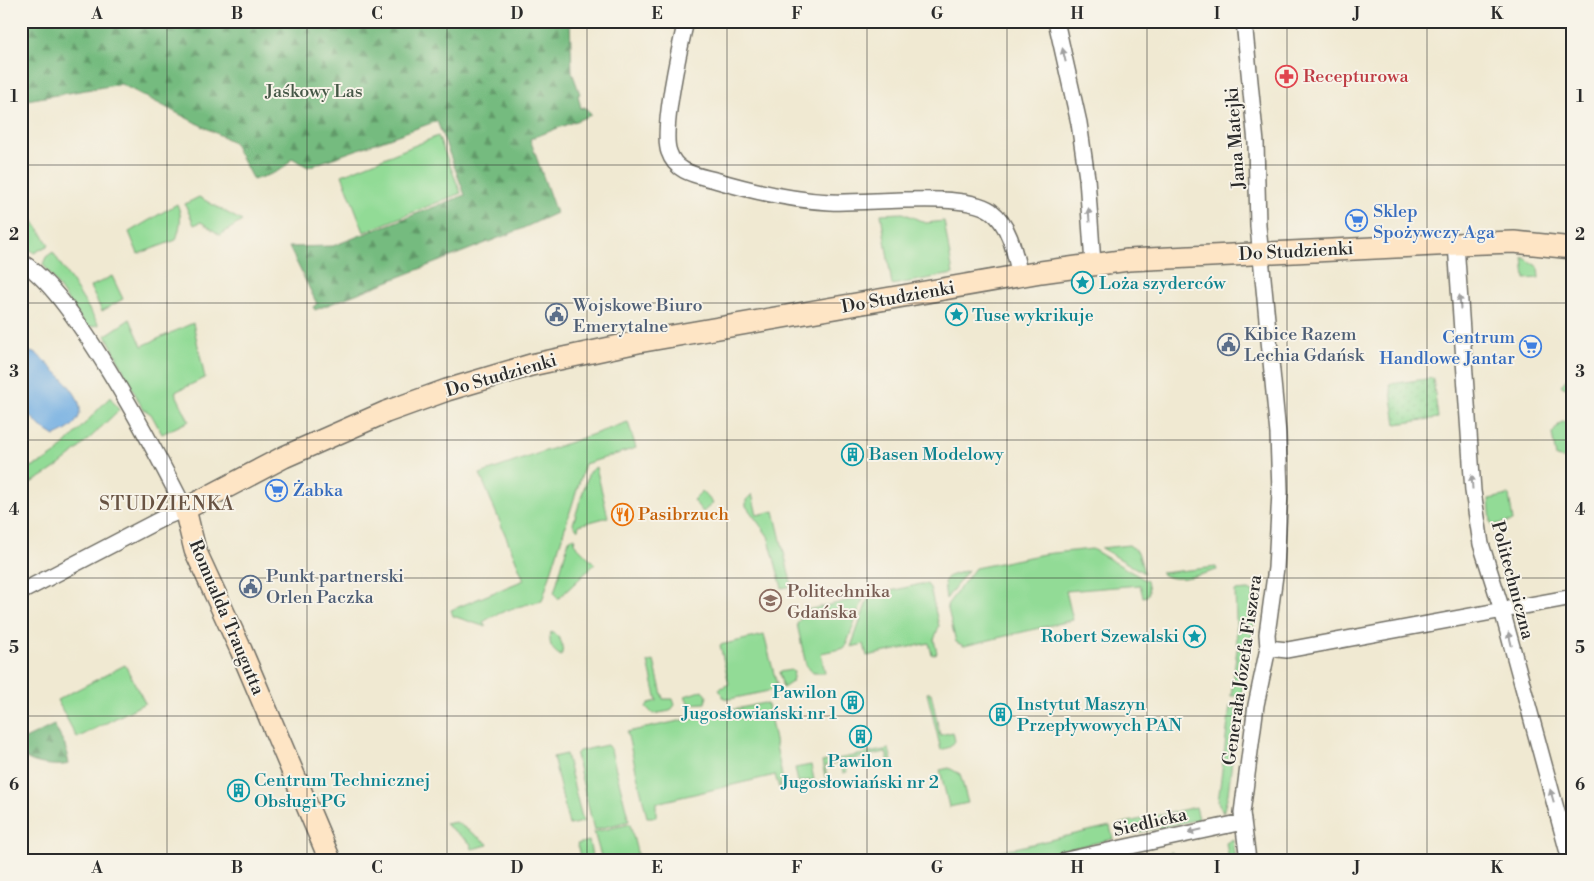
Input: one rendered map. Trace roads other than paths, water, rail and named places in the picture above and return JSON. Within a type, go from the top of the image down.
[{"type":"main road","name":"Do Studzienki","points":[[185,509],[284,457],[360,423],[447,390],[530,365],[638,342],[1020,276],[1128,260],[1514,242],[1573,248]]},
{"type":"main road","name":"Romualda Traugutta","points":[[185,509],[195,550],[241,650],[330,860]]},
{"type":"street","points":[[686,21],[671,96],[667,145],[672,159],[683,171],[734,186],[802,200],[830,202],[955,200],[979,204],[999,219],[1012,244],[1020,276]]},
{"type":"street","points":[[1056,21],[1079,123],[1087,178],[1093,264]]},
{"type":"street","name":"Jana Matejki","points":[[1244,21],[1256,143],[1260,253]]},
{"type":"street","name":"Politechniczna","points":[[1456,244],[1473,490],[1481,544],[1502,610],[1570,860]]},
{"type":"street","name":"Generała Józefa Fiszera","points":[[1248,860],[1242,812],[1247,761],[1261,672],[1268,648],[1267,634],[1276,568],[1280,492],[1278,434],[1260,253]]},
{"type":"street","name":"Romualda Traugutta","points":[[21,262],[45,280],[87,338],[185,509]]},
{"type":"street","name":"Do Studzienki","points":[[21,592],[163,518],[185,509]]},
{"type":"street","points":[[1268,648],[1287,650],[1573,597]]},
{"type":"street","name":"Siedlicka","points":[[1066,860],[1243,822]]},
{"type":"water","points":[[28,352],[36,353],[57,372],[75,394],[80,406],[79,417],[71,427],[55,436],[41,427],[21,406],[21,360]]},
{"type":"place","name":"Recepturowa","points":[[1287,76]]},
{"type":"place","name":"Sklep Spożywczy Aga","points":[[1357,221]]},
{"type":"place","name":"Loża szyderców","points":[[1083,283]]},
{"type":"place","name":"Wojskowe Biuro Emerytalne","points":[[557,315]]},
{"type":"place","name":"Tuse wykrikuje","points":[[956,315]]},
{"type":"place","name":"Kibice Razem Lechia Gdańsk","points":[[1228,344]]},
{"type":"place","name":"Centrum Handlowe Jantar","points":[[1531,347]]},
{"type":"place","name":"Basen Modelowy","points":[[853,454]]},
{"type":"place","name":"Żabka","points":[[277,490]]},
{"type":"place","name":"Pasibrzuch","points":[[622,514]]},
{"type":"place","name":"Punkt partnerski Orlen Paczka","points":[[250,586]]},
{"type":"place","name":"Politechnika Gdańska","points":[[771,601]]},
{"type":"place","name":"Robert Szewalski","points":[[1195,636]]},
{"type":"place","name":"Pawilon Jugosłowiański nr 1","points":[[853,702]]},
{"type":"place","name":"Instytut Maszyn Przepływowych PAN","points":[[1001,714]]},
{"type":"place","name":"Pawilon Jugosłowiański nr 2","points":[[860,736]]},
{"type":"place","name":"Centrum Technicznej Obsługi PG","points":[[238,790]]},
{"type":"district","name":"STUDZIENKA","points":[[167,503]]},
{"type":"park label","name":"Jaśkowy Las","points":[[314,91]]}]
